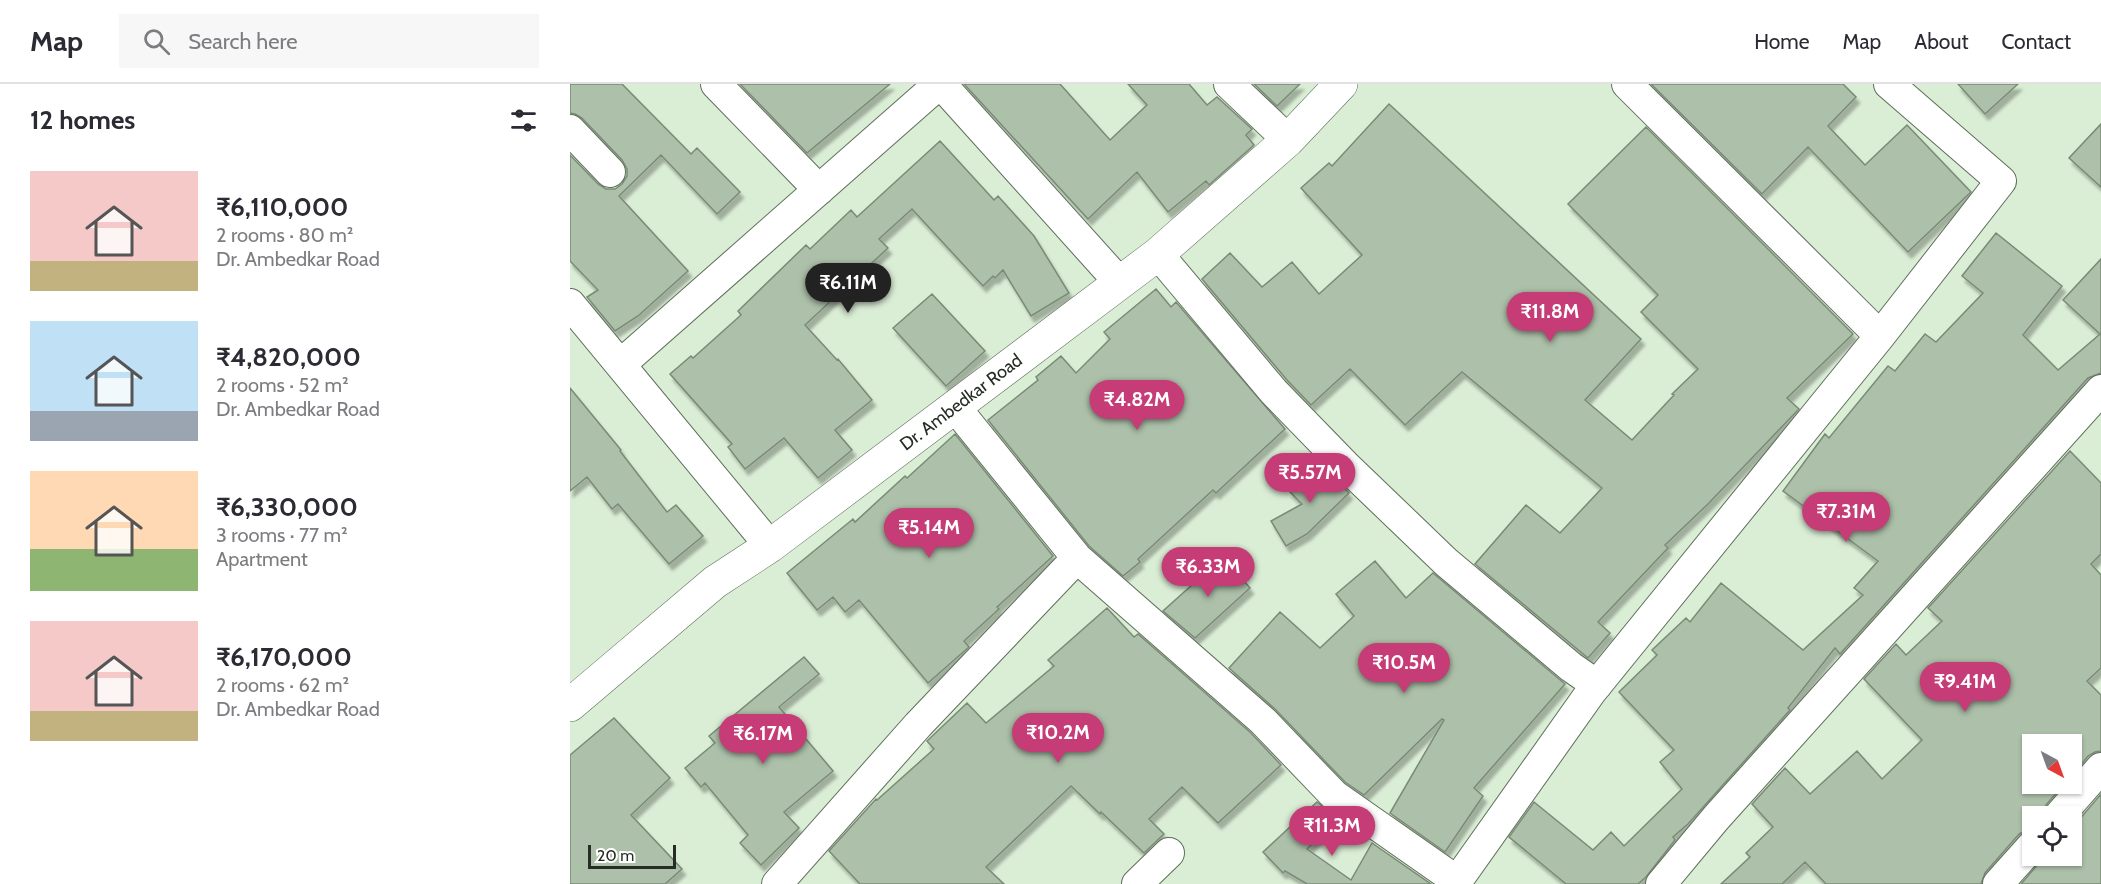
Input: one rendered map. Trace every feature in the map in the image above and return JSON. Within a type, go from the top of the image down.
[{"type":"street","points":[[716,84],[819,190]]},
{"type":"street","points":[[621,364],[940,84],[1120,283]]},
{"type":"street","points":[[1229,84],[1288,140]]},
{"type":"street","name":"Dr. Ambedkar Road","points":[[571,701],[715,582],[770,546],[1158,255],[1288,140],[1341,84]]},
{"type":"street","points":[[1627,84],[1880,336]]},
{"type":"street","points":[[955,407],[1077,558],[1263,722],[1334,795],[1456,883],[1597,685],[1880,336],[2001,181],[1889,84]]},
{"type":"street","points":[[570,130],[610,172]]},
{"type":"street","points":[[1158,255],[1274,392],[1345,465],[1446,562],[1571,667],[1597,685]]},
{"type":"street","points":[[570,304],[770,546]]},
{"type":"street","points":[[1661,884],[1716,818],[2101,390]]},
{"type":"street","points":[[777,884],[918,726],[1077,558]]},
{"type":"street","points":[[2068,806],[2101,768]]},
{"type":"street","points":[[1137,884],[1169,853]]},
{"type":"street","points":[[1998,884],[2022,857]]},
{"type":"building","points":[[570,84],[622,84],[691,154],[697,148],[740,192],[717,214],[661,155],[619,196],[688,271],[638,316],[615,331],[587,297],[598,290],[570,261],[570,155],[598,184],[606,189],[615,189],[622,184],[627,176],[627,169],[622,160],[582,118],[570,113]]},
{"type":"building","points":[[740,84],[890,84],[807,153]]},
{"type":"building","points":[[964,84],[1060,84],[1110,140],[1147,105],[1128,84],[1189,84],[1207,105],[1217,97],[1252,129],[1246,135],[1254,145],[1209,185],[1206,181],[1168,212],[1137,172],[1088,219]]},
{"type":"building","points":[[1254,84],[1300,84],[1277,106]]},
{"type":"building","points":[[1651,84],[1843,84],[1856,97],[1828,126],[1865,165],[1907,125],[1971,192],[1908,252],[1808,147],[1762,194]]},
{"type":"building","points":[[1958,84],[2018,84],[1985,114]]},
{"type":"building","points":[[1389,104],[1641,339],[1585,400],[1632,440],[1674,395],[1672,394],[1698,369],[1641,312],[1658,295],[1568,204],[1646,127],[1853,334],[1787,398],[1799,409],[1708,504],[1665,545],[1668,548],[1598,622],[1610,633],[1588,658],[1475,564],[1526,505],[1560,533],[1602,488],[1462,372],[1405,425],[1350,369],[1311,405],[1202,279],[1230,253],[1262,287],[1292,262],[1319,294],[1362,255],[1301,188],[1329,163],[1332,166]]},
{"type":"building","points":[[2101,124],[2101,187],[2069,158]]},
{"type":"building","points":[[940,141],[994,200],[998,196],[1034,236],[1069,293],[1031,316],[1003,270],[983,286],[912,209],[879,239],[888,248],[805,325],[838,359],[872,400],[835,430],[852,450],[818,478],[784,438],[745,469],[728,447],[732,444],[670,374],[691,356],[693,358],[741,315],[738,311],[806,245],[810,249],[851,210],[857,217]]},
{"type":"building","points":[[1996,233],[2062,286],[2023,335],[2058,370],[2100,334],[2063,300],[2101,259],[2101,373],[2088,378],[1840,654],[1835,648],[1788,708],[1790,710],[1688,824],[1673,837],[1675,840],[1646,877],[1638,884],[1566,884],[1509,837],[1534,802],[1593,850],[1611,832],[1624,846],[1682,789],[1660,762],[1674,750],[1619,692],[1657,655],[1652,650],[1686,618],[1690,622],[1721,583],[1803,650],[1863,595],[1854,588],[1878,561],[1783,491],[1825,434],[1829,438],[1888,366],[1895,371],[1925,334],[1936,342],[1983,293],[1962,276]]},
{"type":"building","points":[[1156,289],[1171,307],[1176,302],[1285,429],[1216,493],[1213,490],[1138,559],[1140,562],[1123,576],[1089,546],[988,420],[1038,380],[1036,377],[1061,356],[1076,373],[1110,339],[1104,332]]},
{"type":"building","points":[[932,294],[985,351],[946,386],[893,328]]},
{"type":"building","points":[[570,388],[621,450],[667,512],[676,505],[703,536],[669,564],[618,504],[612,509],[587,477],[570,491]]},
{"type":"building","points":[[955,434],[1053,556],[997,607],[999,609],[964,641],[969,647],[928,683],[859,600],[845,612],[833,597],[817,610],[787,573],[853,519],[855,522]]},
{"type":"building","points":[[2070,451],[2101,483],[2101,554],[2091,564],[2101,575],[2101,668],[2087,681],[2101,695],[2101,751],[2088,756],[2082,764],[2082,734],[2022,734],[2022,794],[2056,794],[2046,806],[2022,806],[2022,832],[1985,873],[1981,884],[1826,884],[1805,862],[1782,884],[1721,884],[1750,857],[1746,853],[1773,827],[1752,804],[1785,768],[1810,794],[1857,751],[1882,779],[1922,740],[1864,679],[1896,644],[1906,655],[1942,621],[1928,608]]},
{"type":"building","points":[[1319,463],[1349,493],[1307,534],[1286,546],[1271,521],[1302,504],[1289,491]]},
{"type":"building","points":[[1223,557],[1250,588],[1195,638],[1163,611]]},
{"type":"building","points":[[1375,561],[1406,598],[1433,573],[1565,684],[1474,788],[1483,796],[1445,852],[1390,813],[1444,720],[1442,719],[1364,795],[1345,782],[1275,709],[1229,668],[1280,612],[1320,648],[1354,616],[1336,594]]},
{"type":"building","points":[[1107,608],[1134,637],[1138,634],[1251,733],[1281,765],[1218,823],[1182,787],[1149,819],[1164,834],[1144,853],[1071,786],[986,867],[1004,884],[860,884],[829,851],[876,799],[934,749],[927,741],[967,703],[986,723],[1054,666],[1048,660]]},
{"type":"building","points":[[804,657],[819,674],[779,707],[833,771],[784,812],[799,828],[761,865],[740,843],[748,835],[705,783],[701,787],[685,768],[715,743],[709,736]]},
{"type":"building","points":[[614,718],[670,778],[631,815],[682,869],[665,884],[570,884],[570,755]]},
{"type":"building","points":[[2101,794],[2101,884],[2021,884],[2037,866],[2082,866],[2082,816]]},
{"type":"building","points":[[1317,802],[1338,819],[1307,849],[1351,880],[1372,843],[1431,884],[1307,884],[1285,871],[1283,873],[1263,852]]}]
